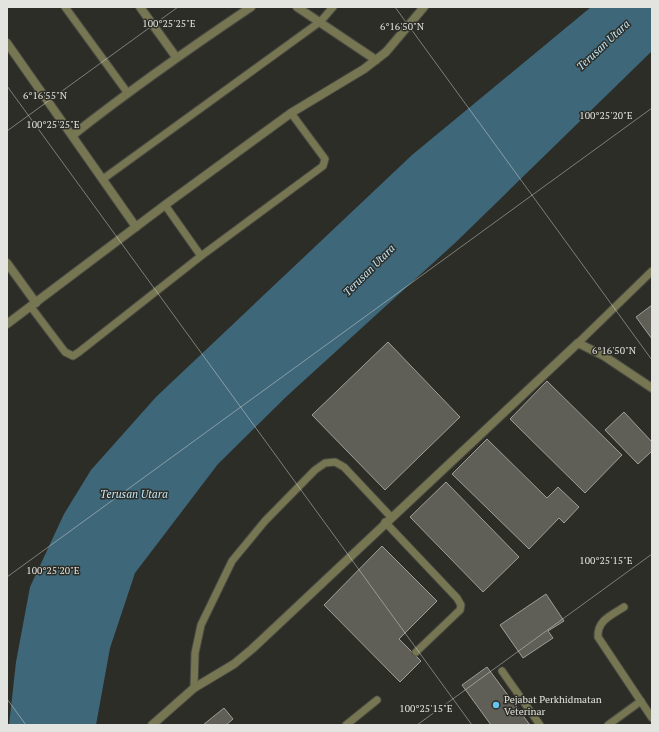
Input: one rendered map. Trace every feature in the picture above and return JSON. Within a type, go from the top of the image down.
[{"type":"street","points":[[140,7],[176,57]]},
{"type":"street","points":[[73,135],[127,92],[251,7]]},
{"type":"street","points":[[297,7],[321,21],[376,60]]},
{"type":"street","points":[[7,324],[165,205],[291,114],[376,60],[402,34],[424,7]]},
{"type":"street","points":[[7,43],[73,135],[136,227]]},
{"type":"street","points":[[7,263],[34,305]]},
{"type":"street","points":[[152,725],[194,688],[228,668],[252,648],[578,344],[604,356],[652,388]]},
{"type":"lane","points":[[65,7],[127,92]]},
{"type":"lane","points":[[103,179],[321,21],[333,7]]},
{"type":"lane","points":[[34,305],[65,352],[73,356],[201,256],[325,163],[325,159],[291,114]]},
{"type":"lane","points":[[165,205],[201,256]]},
{"type":"lane","points":[[578,344],[652,271]]},
{"type":"lane","points":[[194,688],[195,654],[201,625],[232,561],[265,521],[315,470],[325,463],[335,462],[344,467],[388,520],[457,598],[461,605],[460,610],[416,652]]},
{"type":"lane","points":[[624,606],[601,622],[598,629],[598,637],[652,718]]},
{"type":"lane","points":[[502,671],[540,725]]},
{"type":"lane","points":[[346,725],[377,700]]},
{"type":"lane","points":[[608,725],[641,701]]},
{"type":"water","name":"Terusan Utara","points":[[591,7],[652,7],[652,51],[455,243],[287,396],[218,464],[135,573],[110,648],[96,725],[9,725],[16,662],[30,587],[64,514],[91,470],[156,397],[412,155]]},
{"type":"building","points":[[652,305],[652,339],[636,317]]},
{"type":"building","points":[[388,342],[460,417],[385,490],[312,415]]},
{"type":"building","points":[[547,381],[622,455],[585,493],[510,419]]},
{"type":"building","points":[[624,412],[652,442],[652,451],[638,464],[605,430]]},
{"type":"building","points":[[487,439],[547,498],[558,487],[579,507],[564,523],[559,518],[529,549],[452,474]]},
{"type":"building","points":[[446,482],[519,557],[483,592],[410,517]]},
{"type":"building","points":[[382,546],[437,601],[399,639],[421,661],[400,682],[324,605]]},
{"type":"building","points":[[546,594],[564,621],[548,631],[553,638],[523,658],[500,625]]},
{"type":"building","name":"Pejabat Perkhidmatan Veterinar","points":[[487,667],[530,725],[491,725],[462,685]]},
{"type":"building","points":[[224,708],[233,719],[226,725],[203,725]]},
{"type":"place","name":"Pejabat Perkhidmatan Veterinar","points":[[496,705]]}]
